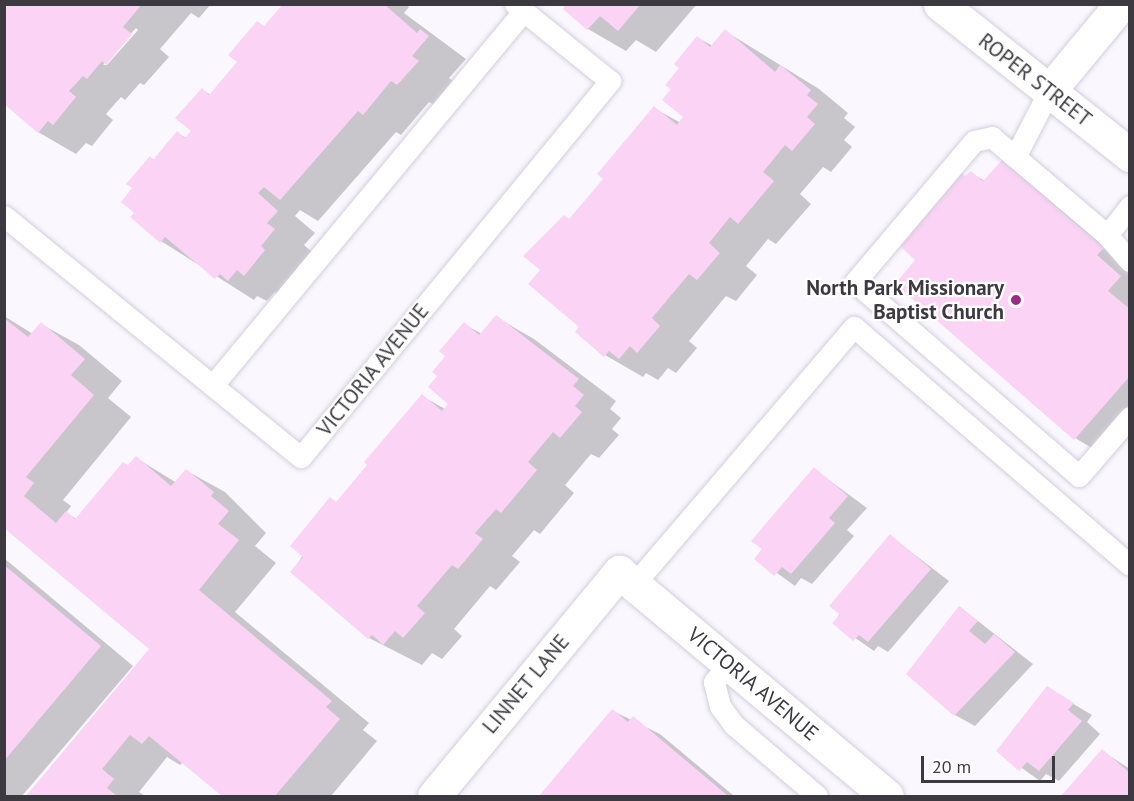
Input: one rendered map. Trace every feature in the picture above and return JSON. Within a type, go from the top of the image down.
[{"type":"street","name":"ROPER STREET","points":[[940,4],[1130,155]]},
{"type":"street","points":[[1049,91],[1121,4]]},
{"type":"street","name":"VICTORIA AVENUE","points":[[627,578],[887,796]]},
{"type":"street","name":"LINNET LANE","points":[[434,796],[627,578]]},
{"type":"lane","points":[[213,385],[519,8]]},
{"type":"lane","name":"VICTORIA AVENUE","points":[[8,226],[213,385],[301,457],[610,81],[519,8]]},
{"type":"lane","points":[[1015,157],[1049,91]]},
{"type":"lane","points":[[1130,261],[1107,235],[992,137],[974,141],[855,282],[1079,476],[1130,417]]},
{"type":"lane","points":[[1107,235],[1130,206]]},
{"type":"lane","points":[[627,578],[854,327],[1130,565]]},
{"type":"lane","points":[[728,664],[714,682],[720,706],[734,725],[817,796]]},
{"type":"building","points":[[4,4],[142,4],[123,27],[132,34],[106,65],[102,61],[87,79],[83,76],[69,91],[76,97],[53,125],[48,121],[38,133],[4,104]]},
{"type":"building","points":[[283,4],[384,4],[417,33],[420,29],[429,36],[412,56],[419,61],[397,85],[391,81],[363,115],[358,111],[280,200],[264,187],[258,193],[278,211],[267,223],[275,229],[261,246],[265,250],[244,276],[237,270],[228,281],[220,274],[215,279],[165,237],[160,243],[130,217],[134,213],[121,202],[132,188],[126,184],[150,156],[153,160],[177,131],[185,138],[191,131],[175,118],[202,88],[209,95],[237,62],[228,55],[257,21],[264,26]]},
{"type":"building","points":[[566,4],[641,4],[618,31],[600,16],[587,30],[563,9]]},
{"type":"building","points":[[725,29],[775,72],[780,65],[811,90],[807,95],[818,104],[807,117],[815,124],[792,151],[785,145],[763,172],[774,181],[738,224],[730,217],[709,243],[720,253],[697,280],[689,274],[652,318],[660,326],[637,353],[630,346],[619,359],[609,351],[604,357],[575,332],[579,327],[528,284],[540,270],[523,256],[564,215],[569,219],[603,179],[597,174],[654,106],[677,125],[683,117],[662,100],[671,89],[665,85],[679,68],[674,64],[697,36],[710,47]]},
{"type":"building","name":"North Park Missionary Baptist Church","points":[[1002,160],[1104,248],[1097,255],[1121,276],[1108,291],[1130,309],[1130,376],[1074,440],[895,284],[915,260],[898,244],[960,172],[965,176],[971,171],[983,181]]},
{"type":"building","points":[[496,315],[579,379],[573,386],[584,395],[575,406],[582,412],[560,438],[553,432],[528,462],[537,470],[501,513],[496,509],[475,533],[483,539],[458,569],[452,565],[417,606],[425,613],[403,638],[395,631],[383,645],[372,635],[368,639],[290,572],[303,557],[290,546],[330,497],[336,502],[367,465],[364,462],[422,394],[442,411],[448,404],[428,387],[437,376],[432,372],[445,356],[439,351],[464,322],[479,335]]},
{"type":"building","points":[[4,318],[28,337],[41,322],[85,359],[71,375],[94,395],[26,477],[34,483],[24,496],[56,523],[66,511],[75,519],[123,462],[128,465],[136,456],[171,486],[186,469],[214,492],[211,496],[229,511],[218,524],[239,540],[199,590],[332,701],[326,707],[340,719],[275,796],[222,796],[149,736],[142,744],[130,735],[102,769],[114,779],[107,788],[117,796],[26,796],[149,649],[4,528]]},
{"type":"building","points":[[814,467],[848,496],[829,518],[835,523],[791,574],[782,567],[774,576],[754,559],[762,549],[751,541]]},
{"type":"building","points":[[890,534],[931,569],[868,642],[859,635],[853,641],[832,623],[840,615],[829,606]]},
{"type":"building","points":[[4,565],[101,646],[4,761]]},
{"type":"building","points":[[959,606],[978,621],[969,631],[985,644],[994,634],[1015,652],[954,716],[906,674]]},
{"type":"building","points":[[1047,686],[1074,703],[1068,710],[1082,721],[1039,771],[1027,762],[1019,771],[996,751]]},
{"type":"building","points":[[612,709],[628,722],[633,716],[728,796],[539,796]]},
{"type":"building","points":[[1102,749],[1130,773],[1130,796],[1061,796]]},
{"type":"place","name":"North Park Missionary Baptist Church","points":[[1016,300]]}]
